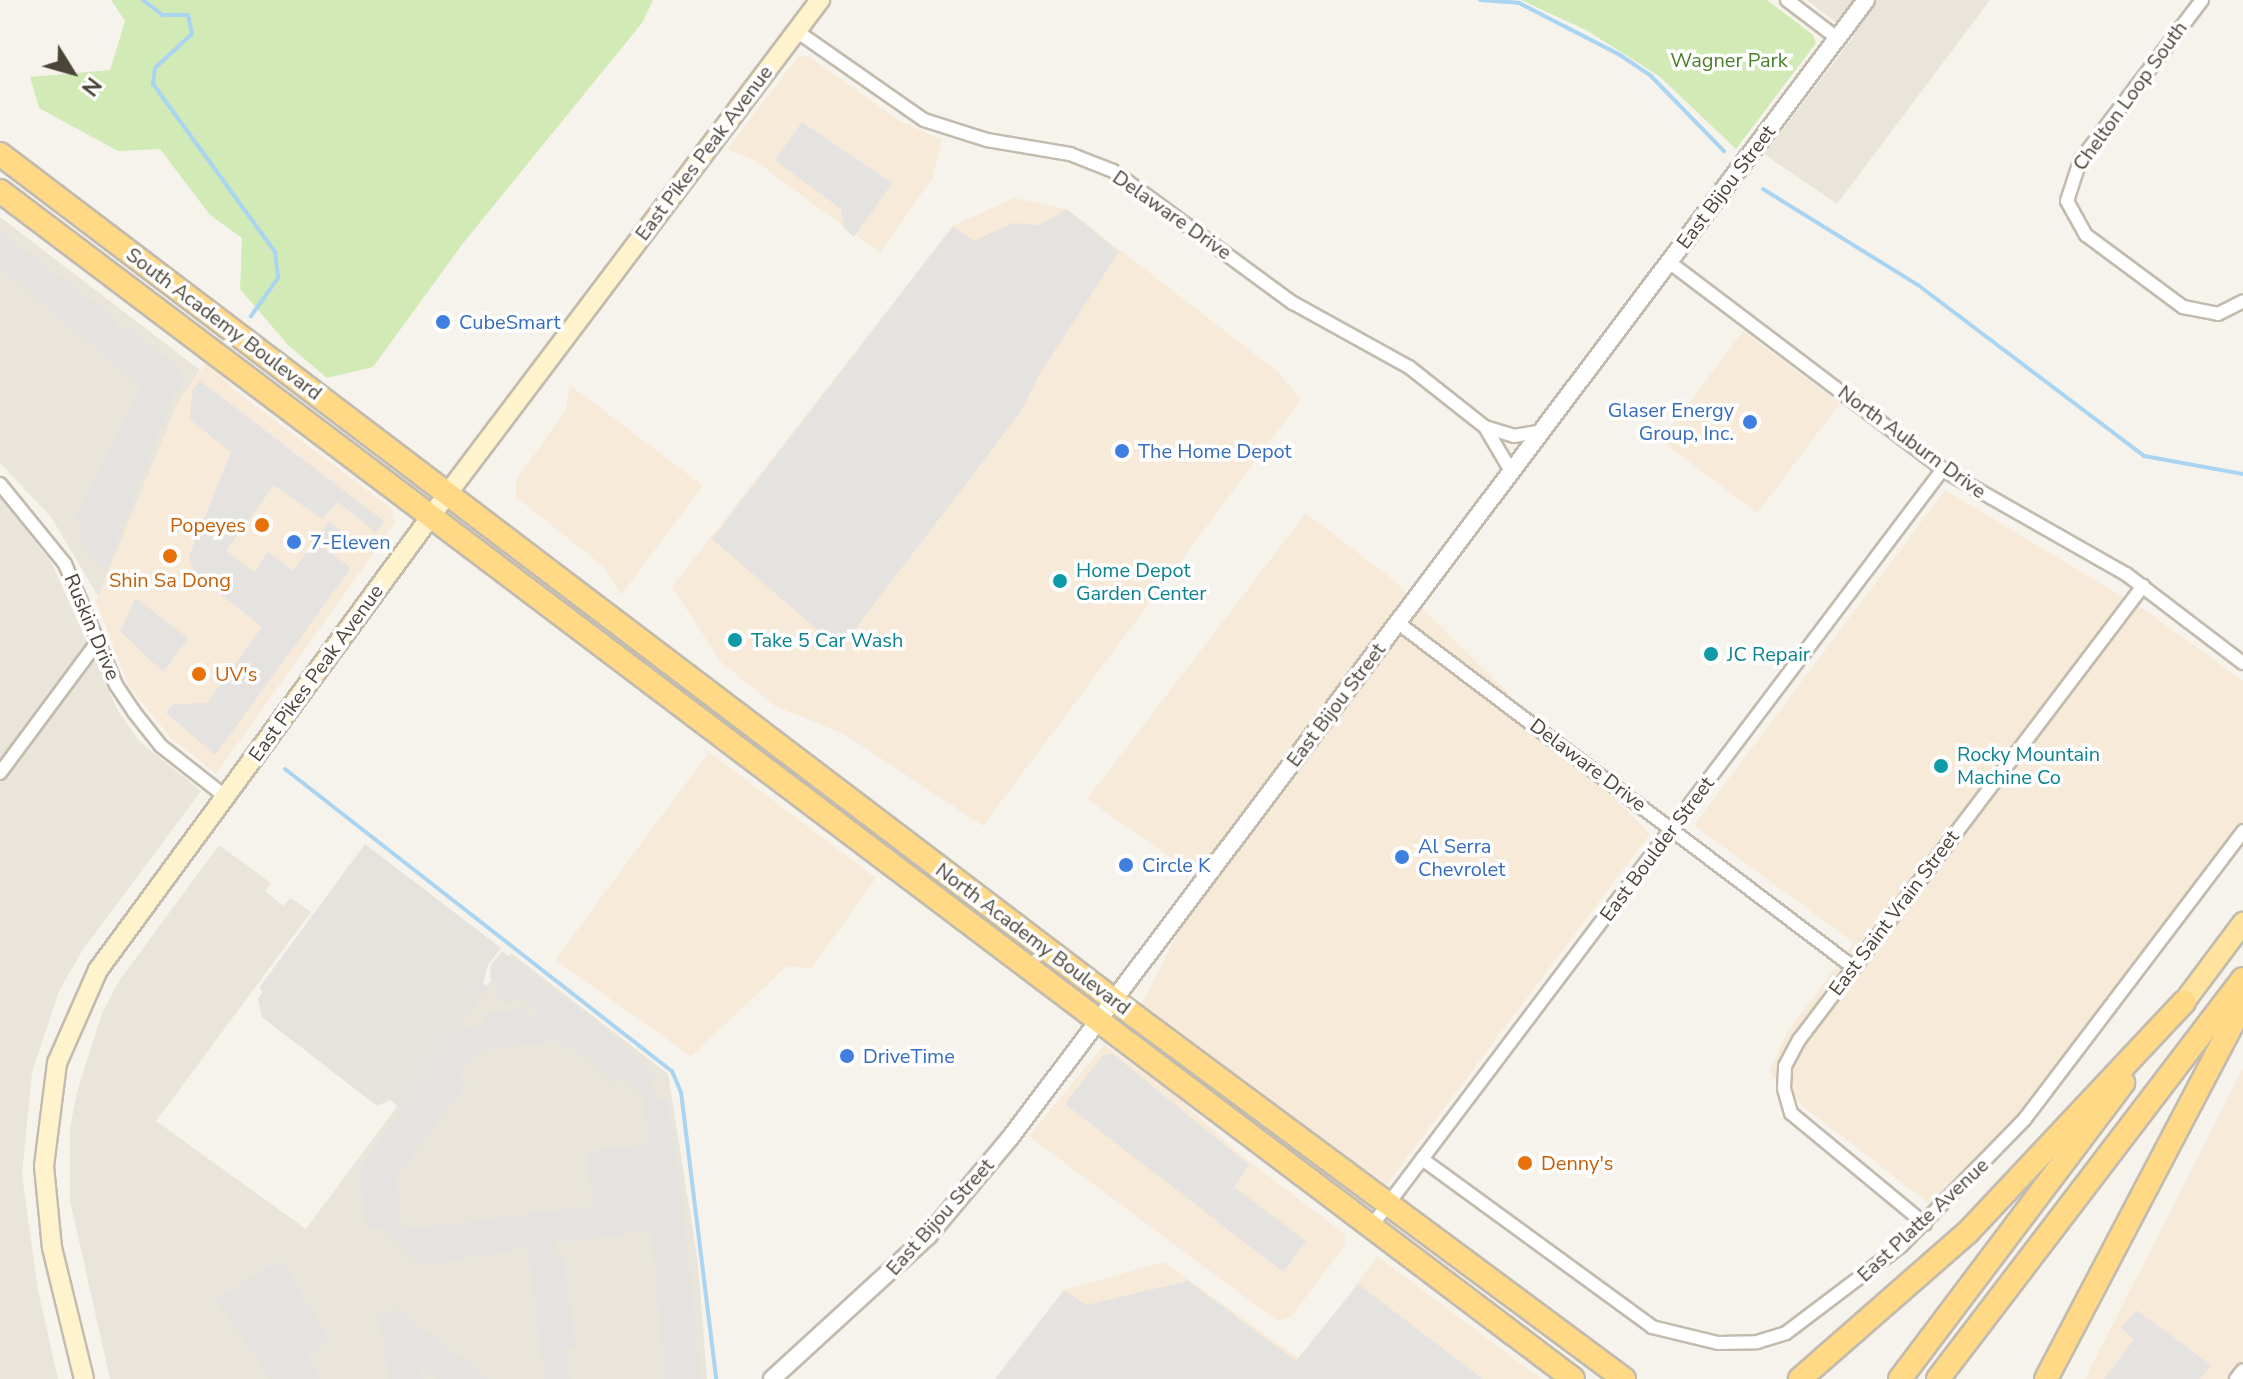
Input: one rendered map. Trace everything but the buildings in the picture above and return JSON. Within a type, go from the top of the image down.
[{"type":"highway","name":"South Academy Boulevard","points":[[0,154],[448,493]]},
{"type":"highway","name":"South Academy Boulevard","points":[[0,191],[430,517]]},
{"type":"highway","name":"North Academy Boulevard","points":[[448,493],[1114,1000],[1624,1379]]},
{"type":"highway","name":"North Academy Boulevard","points":[[430,517],[1097,1024],[1573,1379]]},
{"type":"highway","points":[[1938,1379],[2243,979]]},
{"type":"highway","points":[[1800,1379],[1968,1232],[2184,1002]]},
{"type":"highway","points":[[1900,1379],[2184,1002]]},
{"type":"highway","points":[[2046,1379],[2243,1003]]},
{"type":"main road","name":"East Pikes Peak Avenue","points":[[84,1379],[45,1210],[46,1129],[57,1063],[98,970],[430,517],[820,0]]},
{"type":"main road","points":[[2184,1002],[2243,923]]},
{"type":"street","points":[[1787,0],[1837,38]]},
{"type":"street","name":"East Bijou Street","points":[[772,1379],[928,1236],[1097,1024],[1866,0]]},
{"type":"street","name":"Chelton Loop South","points":[[2202,0],[2070,180],[2067,201],[2076,224],[2127,267],[2195,312],[2227,312],[2243,301]]},
{"type":"street","name":"Delaware Drive","points":[[795,30],[924,120],[976,137],[1070,154],[1131,182],[1293,303],[1409,367],[1485,427],[1514,436],[1541,431]]},
{"type":"street","name":"North Auburn Drive","points":[[1669,262],[1943,469],[2143,586],[2243,663]]},
{"type":"street","name":"Delaware Drive","points":[[1485,427],[1511,471]]},
{"type":"street","name":"East Boulder Street","points":[[1370,1228],[1943,469]]},
{"type":"street","name":"Ruskin Drive","points":[[1,486],[65,564],[116,685],[149,731],[226,797]]},
{"type":"street","name":"East Saint Vrain Street","points":[[1925,1224],[1802,1124],[1786,1099],[1783,1078],[1790,1052],[2143,586]]},
{"type":"street","name":"Delaware Drive","points":[[1398,623],[1853,967]]},
{"type":"street","points":[[0,773],[98,641]]},
{"type":"street","name":"East Platte Avenue","points":[[1422,1159],[1625,1312],[1652,1327],[1701,1342],[1739,1344],[1786,1333],[1849,1290],[1925,1224],[2024,1120],[2243,831]]},
{"type":"street","points":[[2236,1379],[2243,1370]]},
{"type":"shaded area","points":[[1807,0],[1990,0],[1837,204],[1764,154],[1854,36]]},
{"type":"shaded area","points":[[808,56],[900,121],[942,140],[933,177],[880,253],[754,160],[727,149],[798,57]]},
{"type":"shaded area","points":[[802,122],[892,183],[854,237],[844,228],[841,209],[775,160]]},
{"type":"shaded area","points":[[1014,198],[1067,209],[1279,373],[1301,400],[983,826],[846,735],[775,706],[721,662],[672,587],[953,226]]},
{"type":"shaded area","points":[[1067,209],[1119,252],[1040,373],[1022,410],[840,649],[712,539],[953,226],[974,241],[1013,223],[1039,225]]},
{"type":"shaded area","points":[[0,217],[200,370],[177,404],[99,598],[51,517],[0,463]]},
{"type":"shaded area","points":[[0,231],[118,320],[114,325],[124,332],[128,327],[177,366],[184,382],[173,396],[106,571],[80,545],[82,530],[74,517],[141,387],[0,268]]},
{"type":"shaded area","name":"Glaser Energy Group, Inc.","points":[[1743,331],[1840,404],[1757,513],[1661,440]]},
{"type":"shaded area","points":[[207,362],[237,392],[392,509],[395,523],[216,774],[170,737],[128,685],[96,601],[177,404]]},
{"type":"shaded area","points":[[200,381],[384,521],[376,533],[338,502],[322,519],[274,485],[226,551],[255,572],[268,552],[293,571],[329,521],[340,530],[326,549],[351,568],[215,755],[166,713],[174,704],[207,703],[262,627],[194,573],[189,556],[231,452],[190,420],[192,391]]},
{"type":"shaded area","points":[[570,385],[703,486],[621,595],[604,567],[516,497],[516,481],[566,409]]},
{"type":"shaded area","points":[[1945,490],[2145,610],[2243,681],[2243,830],[2024,1120],[1939,1211],[1804,1107],[1769,1072],[1787,1032],[1854,943],[1694,825]]},
{"type":"shaded area","points":[[0,498],[51,562],[118,711],[140,742],[201,791],[82,951],[59,991],[32,1072],[22,1175],[38,1290],[58,1379],[0,1379]]},
{"type":"shaded area","name":"Al Serra Chevrolet","points":[[1306,513],[1397,583],[1650,834],[1387,1184],[1135,1016],[1205,881],[1087,799]]},
{"type":"shaded area","points":[[136,598],[188,638],[163,672],[120,631]]},
{"type":"shaded area","points":[[709,752],[876,878],[811,969],[787,966],[691,1056],[555,960]]},
{"type":"shaded area","points":[[365,844],[501,948],[488,965],[483,983],[489,987],[400,1108],[390,1100],[377,1106],[262,1017],[258,999],[263,992],[259,988]]},
{"type":"shaded area","points":[[219,845],[271,883],[265,891],[283,906],[291,898],[311,912],[156,1121],[306,1229],[511,953],[668,1074],[698,1263],[707,1379],[110,1379],[70,1201],[70,1128],[77,1092],[102,1013],[119,981]]},
{"type":"shaded area","points":[[502,951],[607,1030],[657,1077],[651,1085],[657,1099],[667,1098],[678,1163],[701,1379],[665,1379],[651,1230],[562,1243],[561,1236],[555,1237],[553,1255],[563,1254],[576,1347],[566,1348],[570,1379],[544,1379],[528,1248],[419,1266],[380,1227],[366,1229],[359,1170],[462,1025],[467,1028],[483,1024],[484,1014],[526,1008],[527,1015],[535,1016],[536,1011],[517,998],[509,1004],[494,993],[500,985],[490,978],[491,965]],"holes":[[[556,1041],[588,1059],[614,1085],[623,1078],[643,1099],[649,1144],[586,1152],[592,1206],[403,1230],[396,1178],[468,1082],[459,1075],[477,1051]]]},
{"type":"shaded area","points":[[1104,1045],[1175,1095],[1240,1154],[1346,1235],[1345,1245],[1291,1317],[1277,1321],[1029,1136]]},
{"type":"shaded area","points":[[1113,1054],[1249,1165],[1234,1187],[1306,1241],[1283,1272],[1065,1104],[1103,1055]]},
{"type":"shaded area","points":[[2243,1068],[2243,1379],[2085,1379]]},
{"type":"shaded area","points":[[1377,1256],[1541,1379],[995,1379],[1064,1290],[1164,1262],[1302,1361]]},
{"type":"shaded area","points":[[281,1259],[331,1342],[307,1356],[321,1379],[270,1379],[215,1299]]},
{"type":"shaded area","points":[[1188,1281],[1296,1361],[1358,1284],[1483,1379],[995,1379],[1064,1290],[1086,1305]]},
{"type":"shaded area","points":[[395,1308],[490,1379],[438,1379],[421,1366],[423,1379],[389,1379],[378,1316]]},
{"type":"shaded area","points":[[2136,1310],[2211,1365],[2200,1379],[2104,1379],[2134,1339],[2121,1328]]},
{"type":"green space","points":[[111,0],[653,0],[642,23],[464,242],[373,367],[327,378],[288,345],[240,289],[242,238],[210,215],[160,149],[118,151],[39,108],[30,77],[110,70],[125,21]]},
{"type":"green space","name":"Wagner Park","points":[[1521,0],[1767,0],[1813,35],[1816,43],[1736,149],[1659,76],[1586,30]]},
{"type":"waterway","points":[[143,0],[163,15],[188,15],[192,34],[155,68],[153,84],[275,252],[278,278],[251,316]]},
{"type":"waterway","points":[[1480,0],[1519,3],[1620,55],[1651,76],[1724,151]]},
{"type":"waterway","points":[[1763,189],[1918,285],[2144,456],[2243,474]]},
{"type":"waterway","points":[[285,769],[672,1071],[681,1092],[716,1379]]},
{"type":"place","name":"CubeSmart","points":[[443,322]]},
{"type":"place","name":"Glaser Energy Group, Inc.","points":[[1750,422]]},
{"type":"place","name":"The Home Depot","points":[[1122,451]]},
{"type":"place","name":"Popeyes","points":[[262,525]]},
{"type":"place","name":"7-Eleven","points":[[294,542]]},
{"type":"place","name":"Shin Sa Dong","points":[[170,556]]},
{"type":"place","name":"Home Depot Garden Center","points":[[1060,581]]},
{"type":"place","name":"Take 5 Car Wash","points":[[735,640]]},
{"type":"place","name":"JC Repair","points":[[1711,654]]},
{"type":"place","name":"UV's","points":[[199,674]]},
{"type":"place","name":"Rocky Mountain Machine Co","points":[[1941,766]]},
{"type":"place","name":"Al Serra Chevrolet","points":[[1402,857]]},
{"type":"place","name":"Circle K","points":[[1126,865]]},
{"type":"place","name":"DriveTime","points":[[847,1056]]},
{"type":"place","name":"Denny's","points":[[1525,1163]]}]
